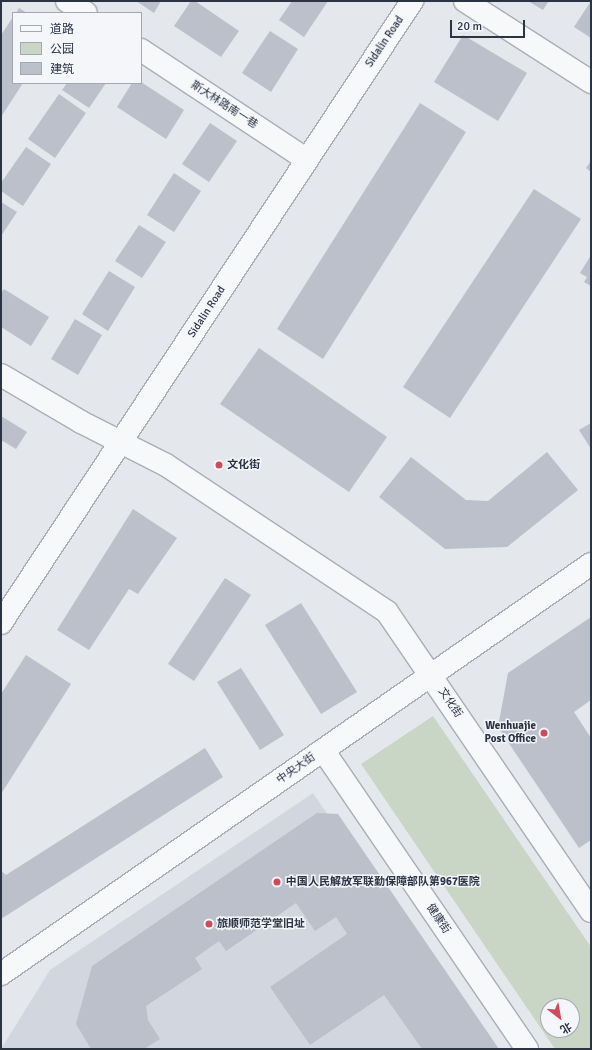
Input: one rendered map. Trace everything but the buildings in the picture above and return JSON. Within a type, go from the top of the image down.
[{"type":"street","points":[[67,1],[84,12]]},
{"type":"street","name":"Sidalin Road","points":[[1,623],[412,1]]},
{"type":"street","points":[[465,1],[591,82]]},
{"type":"street","name":"斯大林路南一巷","points":[[142,51],[307,160]]},
{"type":"street","name":"文化街","points":[[1,375],[121,442],[166,465],[387,612],[431,674],[591,912]]},
{"type":"street","name":"中央大街","points":[[1,974],[591,564]]},
{"type":"street","name":"健康街","points":[[323,750],[527,1049]]},
{"type":"shaded area","name":"中国人民解放军联勤保障部队第967医院","points":[[313,793],[488,1049],[1,1049],[50,970]]},
{"type":"green space","points":[[433,716],[591,947],[591,1049],[555,1049],[548,1038],[580,1038],[580,998],[540,998],[540,1027],[361,764]]},
{"type":"place","name":"文化街","points":[[219,465]]},
{"type":"place","name":"Wenhuajie Post Office","points":[[544,733]]},
{"type":"place","name":"中国人民解放军联勤保障部队第967医院","points":[[277,882]]},
{"type":"place","name":"旅顺师范学堂旧址","points":[[209,924]]}]
